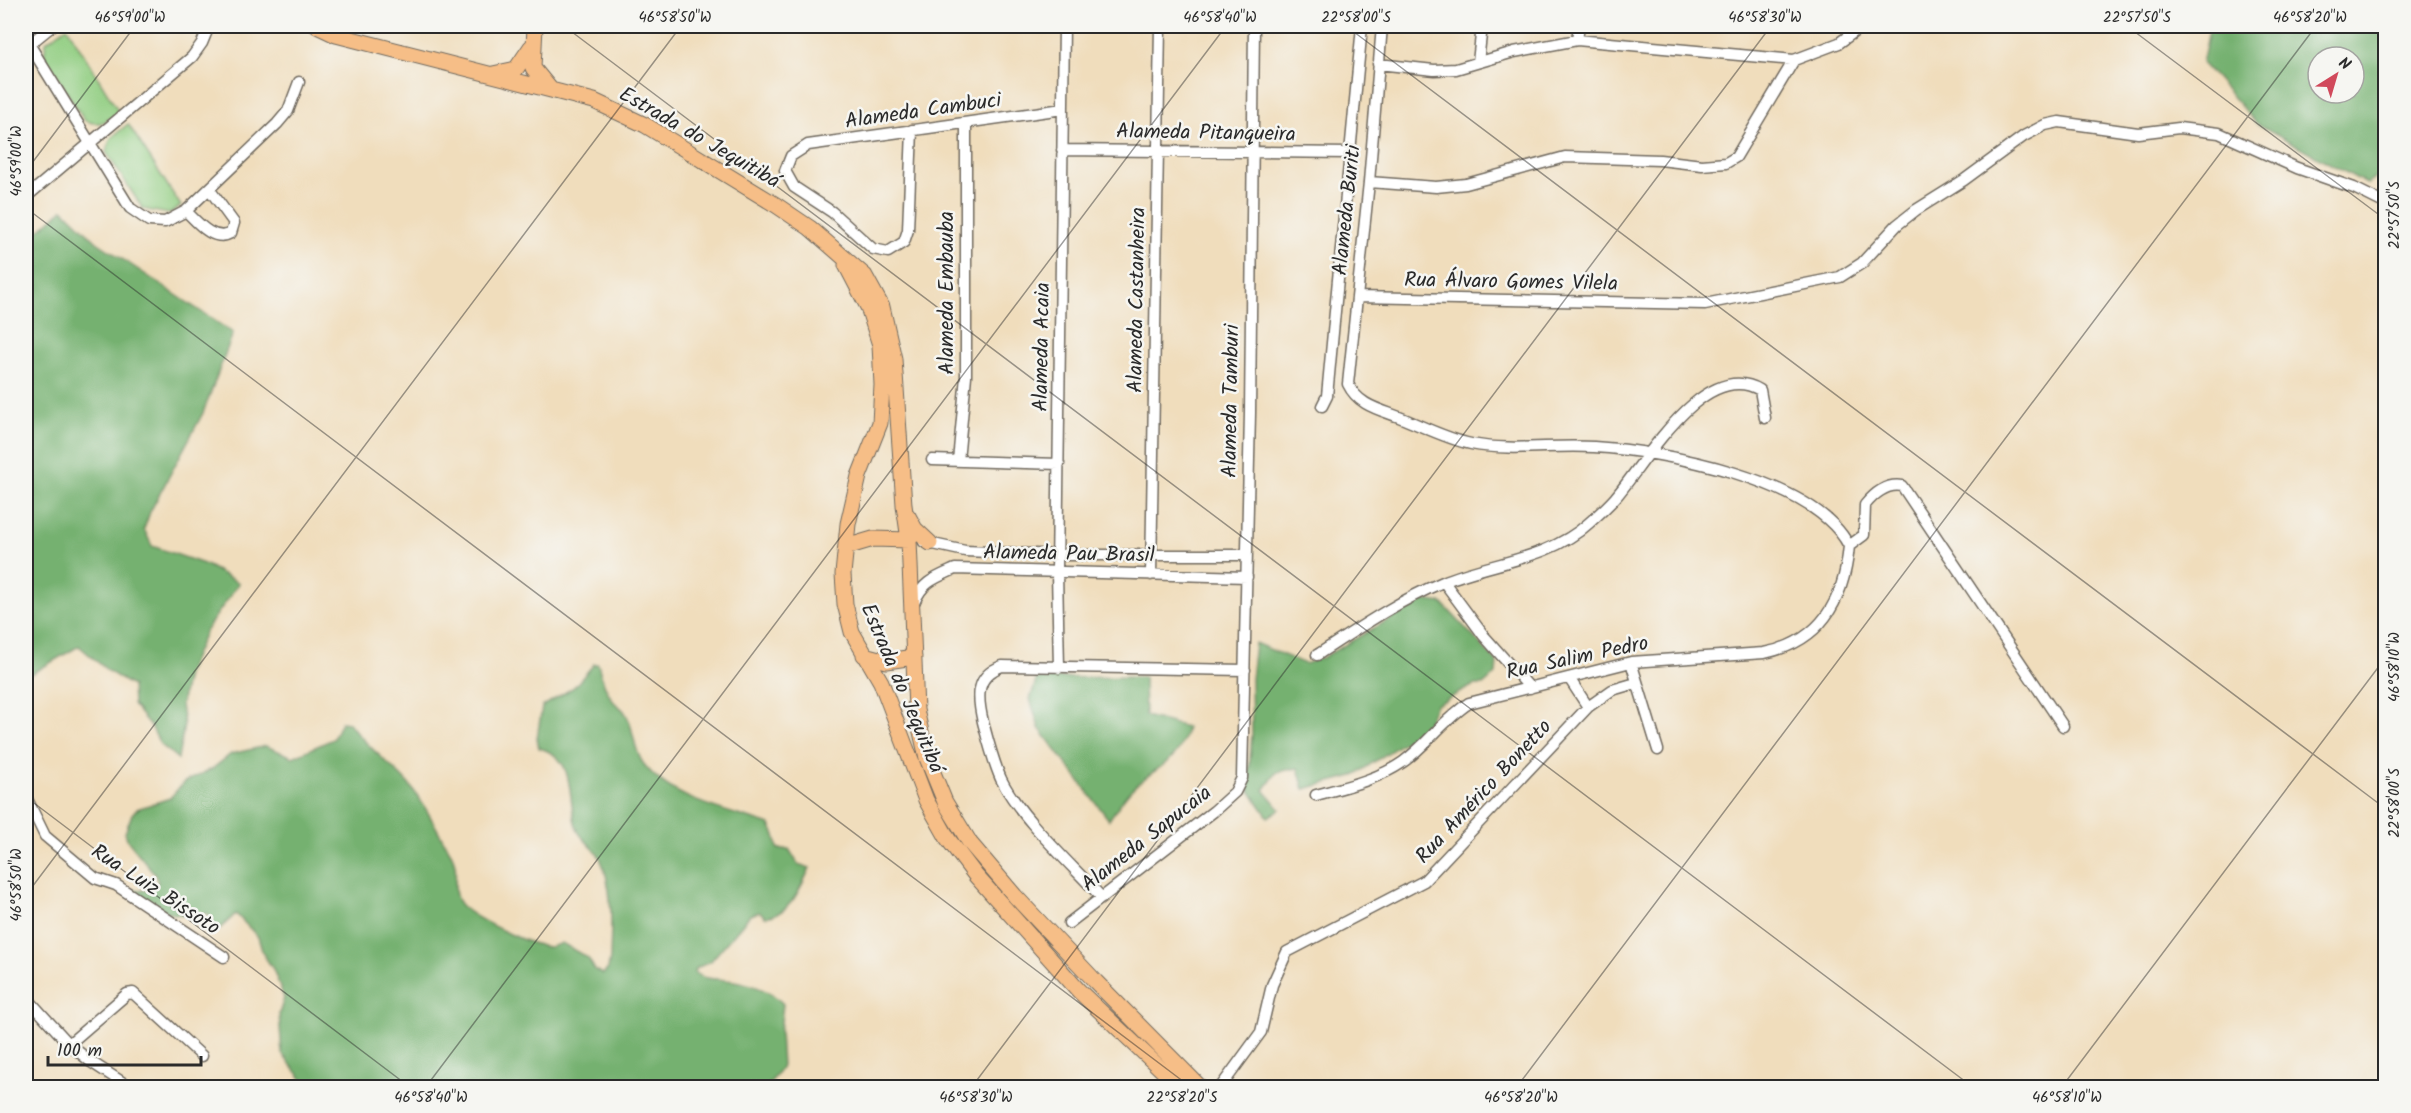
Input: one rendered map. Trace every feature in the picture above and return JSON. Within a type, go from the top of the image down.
[{"type":"main road","name":"Estrada do Jequitibá","points":[[317,26],[336,35],[594,101],[645,124],[810,228],[865,276],[882,307],[894,359],[904,505],[909,540],[916,710],[927,758],[945,802],[970,843],[1015,896],[1201,1088]]},
{"type":"main road","points":[[534,26],[533,68],[551,90]]},
{"type":"main road","points":[[486,74],[516,69],[532,44]]},
{"type":"main road","name":"Estrada do Jequitibá","points":[[841,256],[868,307],[880,345],[882,385],[880,423],[858,476],[846,547],[843,574],[845,604],[852,632],[881,682],[926,800],[948,839],[976,876],[1078,992],[1180,1088]]},
{"type":"main road","points":[[904,505],[915,529],[930,543]]},
{"type":"main road","points":[[846,547],[873,539],[909,540]]},
{"type":"main road","points":[[864,655],[887,661],[914,657]]},
{"type":"street","points":[[52,26],[27,44],[130,208],[139,216],[150,221],[165,222],[186,211],[210,190],[288,111],[299,82]]},
{"type":"street","points":[[26,197],[192,57],[202,43],[209,26]]},
{"type":"street","name":"Alameda Acaia","points":[[1059,668],[1057,572],[1064,26]]},
{"type":"street","name":"Alameda Castanheira","points":[[1151,574],[1160,26]]},
{"type":"street","name":"Alameda Tamburi","points":[[1242,778],[1254,26]]},
{"type":"street","points":[[1322,406],[1327,396],[1362,26]]},
{"type":"street","name":"Alameda Buriti","points":[[1382,26],[1369,182],[1348,384],[1354,397],[1370,406],[1469,444],[1509,449],[1592,447],[1650,452]]},
{"type":"street","points":[[1478,62],[1482,26]]},
{"type":"street","points":[[1577,40],[1579,26]]},
{"type":"street","points":[[1378,64],[1434,70],[1456,69],[1524,49],[1577,40],[1794,60],[1839,43],[1862,26]]},
{"type":"street","points":[[1369,182],[1436,187],[1466,184],[1565,157],[1660,160],[1702,165],[1726,163],[1736,157],[1794,60]]},
{"type":"street","name":"Alameda Cambuci","points":[[912,130],[908,230],[904,242],[888,252],[873,249],[832,212],[794,187],[785,171],[791,156],[808,145],[912,130],[1063,110]]},
{"type":"street","name":"Rua Álvaro Gomes Vilela","points":[[1357,297],[1664,305],[1724,302],[1781,287],[1840,277],[1862,263],[1897,225],[1916,210],[1964,180],[2024,136],[2045,124],[2060,122],[2130,132],[2179,128],[2219,134],[2296,168],[2354,188],[2385,204]]},
{"type":"street","name":"Alameda Embauba","points":[[958,461],[966,376],[966,124]]},
{"type":"street","name":"Alameda Pitanqueira","points":[[1062,150],[1349,153]]},
{"type":"street","points":[[186,211],[214,236],[225,237],[231,233],[234,224],[210,190]]},
{"type":"street","points":[[1317,655],[1409,598],[1444,582],[1554,547],[1587,525],[1615,498],[1682,412],[1704,396],[1729,386],[1751,384],[1760,390],[1765,418]]},
{"type":"street","points":[[1650,452],[1703,465],[1781,490],[1818,512],[1834,526],[1849,546],[1864,535],[1865,505],[1875,494],[1885,488],[1902,486],[2063,726]]},
{"type":"street","points":[[932,460],[1059,464]]},
{"type":"street","name":"Alameda Pau Brasil","points":[[909,540],[957,550],[1058,555],[1247,555]]},
{"type":"street","name":"Rua Salim Pedro","points":[[1316,795],[1379,775],[1403,762],[1448,718],[1468,703],[1631,662],[1764,653],[1786,649],[1821,625],[1829,613],[1837,598],[1849,546]]},
{"type":"street","points":[[955,569],[957,550]]},
{"type":"street","name":"Alameda Pau Brasil","points":[[911,610],[919,591],[927,581],[955,569],[1247,577]]},
{"type":"street","points":[[1444,582],[1484,636],[1530,688]]},
{"type":"street","points":[[1631,662],[1658,750]]},
{"type":"street","points":[[1102,898],[1029,818],[1002,781],[978,703],[979,684],[994,669],[1002,666],[1245,670]]},
{"type":"street","points":[[1569,678],[1588,707]]},
{"type":"street","name":"Rua Américo Bonetto","points":[[1220,1088],[1260,1032],[1272,985],[1287,952],[1424,881],[1588,707],[1612,690],[1636,683]]},
{"type":"street","name":"Alameda Sapucaia","points":[[1069,923],[1224,802],[1235,792],[1242,778]]},
{"type":"street","name":"Rua Luiz Bissoto","points":[[26,797],[45,836],[95,878],[116,885],[224,957]]},
{"type":"street","points":[[69,1044],[127,994],[133,993],[202,1056]]},
{"type":"street","points":[[26,997],[69,1044],[91,1062],[131,1088]]},
{"type":"green space","points":[[2210,26],[2385,26],[2385,171],[2367,184],[2256,123],[2202,63]]},
{"type":"green space","points":[[67,27],[119,112],[103,122],[94,123],[84,120],[44,56],[46,42]]},
{"type":"green space","points":[[128,124],[181,206],[169,214],[143,209],[106,152],[111,138]]},
{"type":"green space","points":[[63,209],[97,242],[233,333],[203,413],[150,512],[144,529],[152,546],[204,564],[239,583],[206,630],[187,674],[181,705],[184,725],[178,759],[160,744],[152,728],[133,705],[132,686],[108,671],[79,646],[26,677],[26,242]]},
{"type":"green space","points":[[1423,600],[1442,603],[1497,662],[1496,674],[1483,685],[1474,685],[1436,705],[1425,728],[1353,776],[1304,789],[1298,768],[1277,772],[1264,790],[1280,809],[1268,817],[1248,788],[1252,734],[1251,679],[1255,643],[1305,664],[1322,658]]},
{"type":"green space","points":[[594,664],[598,664],[604,683],[614,702],[628,717],[639,757],[655,776],[669,787],[701,803],[770,825],[778,849],[789,849],[798,864],[810,868],[788,906],[774,915],[765,917],[760,912],[750,915],[711,961],[695,969],[694,972],[705,978],[734,981],[757,987],[771,994],[783,1004],[780,1032],[782,1066],[767,1088],[309,1087],[282,1054],[279,1014],[284,998],[273,969],[263,954],[258,937],[236,914],[216,932],[207,913],[173,914],[141,903],[122,891],[149,890],[158,882],[154,873],[128,841],[125,833],[132,814],[137,809],[170,798],[184,782],[212,769],[231,754],[266,746],[293,757],[333,739],[341,722],[349,723],[369,746],[406,781],[425,807],[452,855],[456,894],[462,906],[490,924],[530,942],[549,947],[562,943],[588,958],[595,970],[603,974],[608,969],[610,958],[611,907],[608,882],[598,854],[577,829],[566,771],[552,753],[539,748],[537,738],[542,707],[574,687]]},
{"type":"green space","points":[[1144,677],[1145,716],[1187,727],[1184,739],[1173,756],[1132,789],[1109,820],[1039,728],[1030,699],[1037,678]]}]
